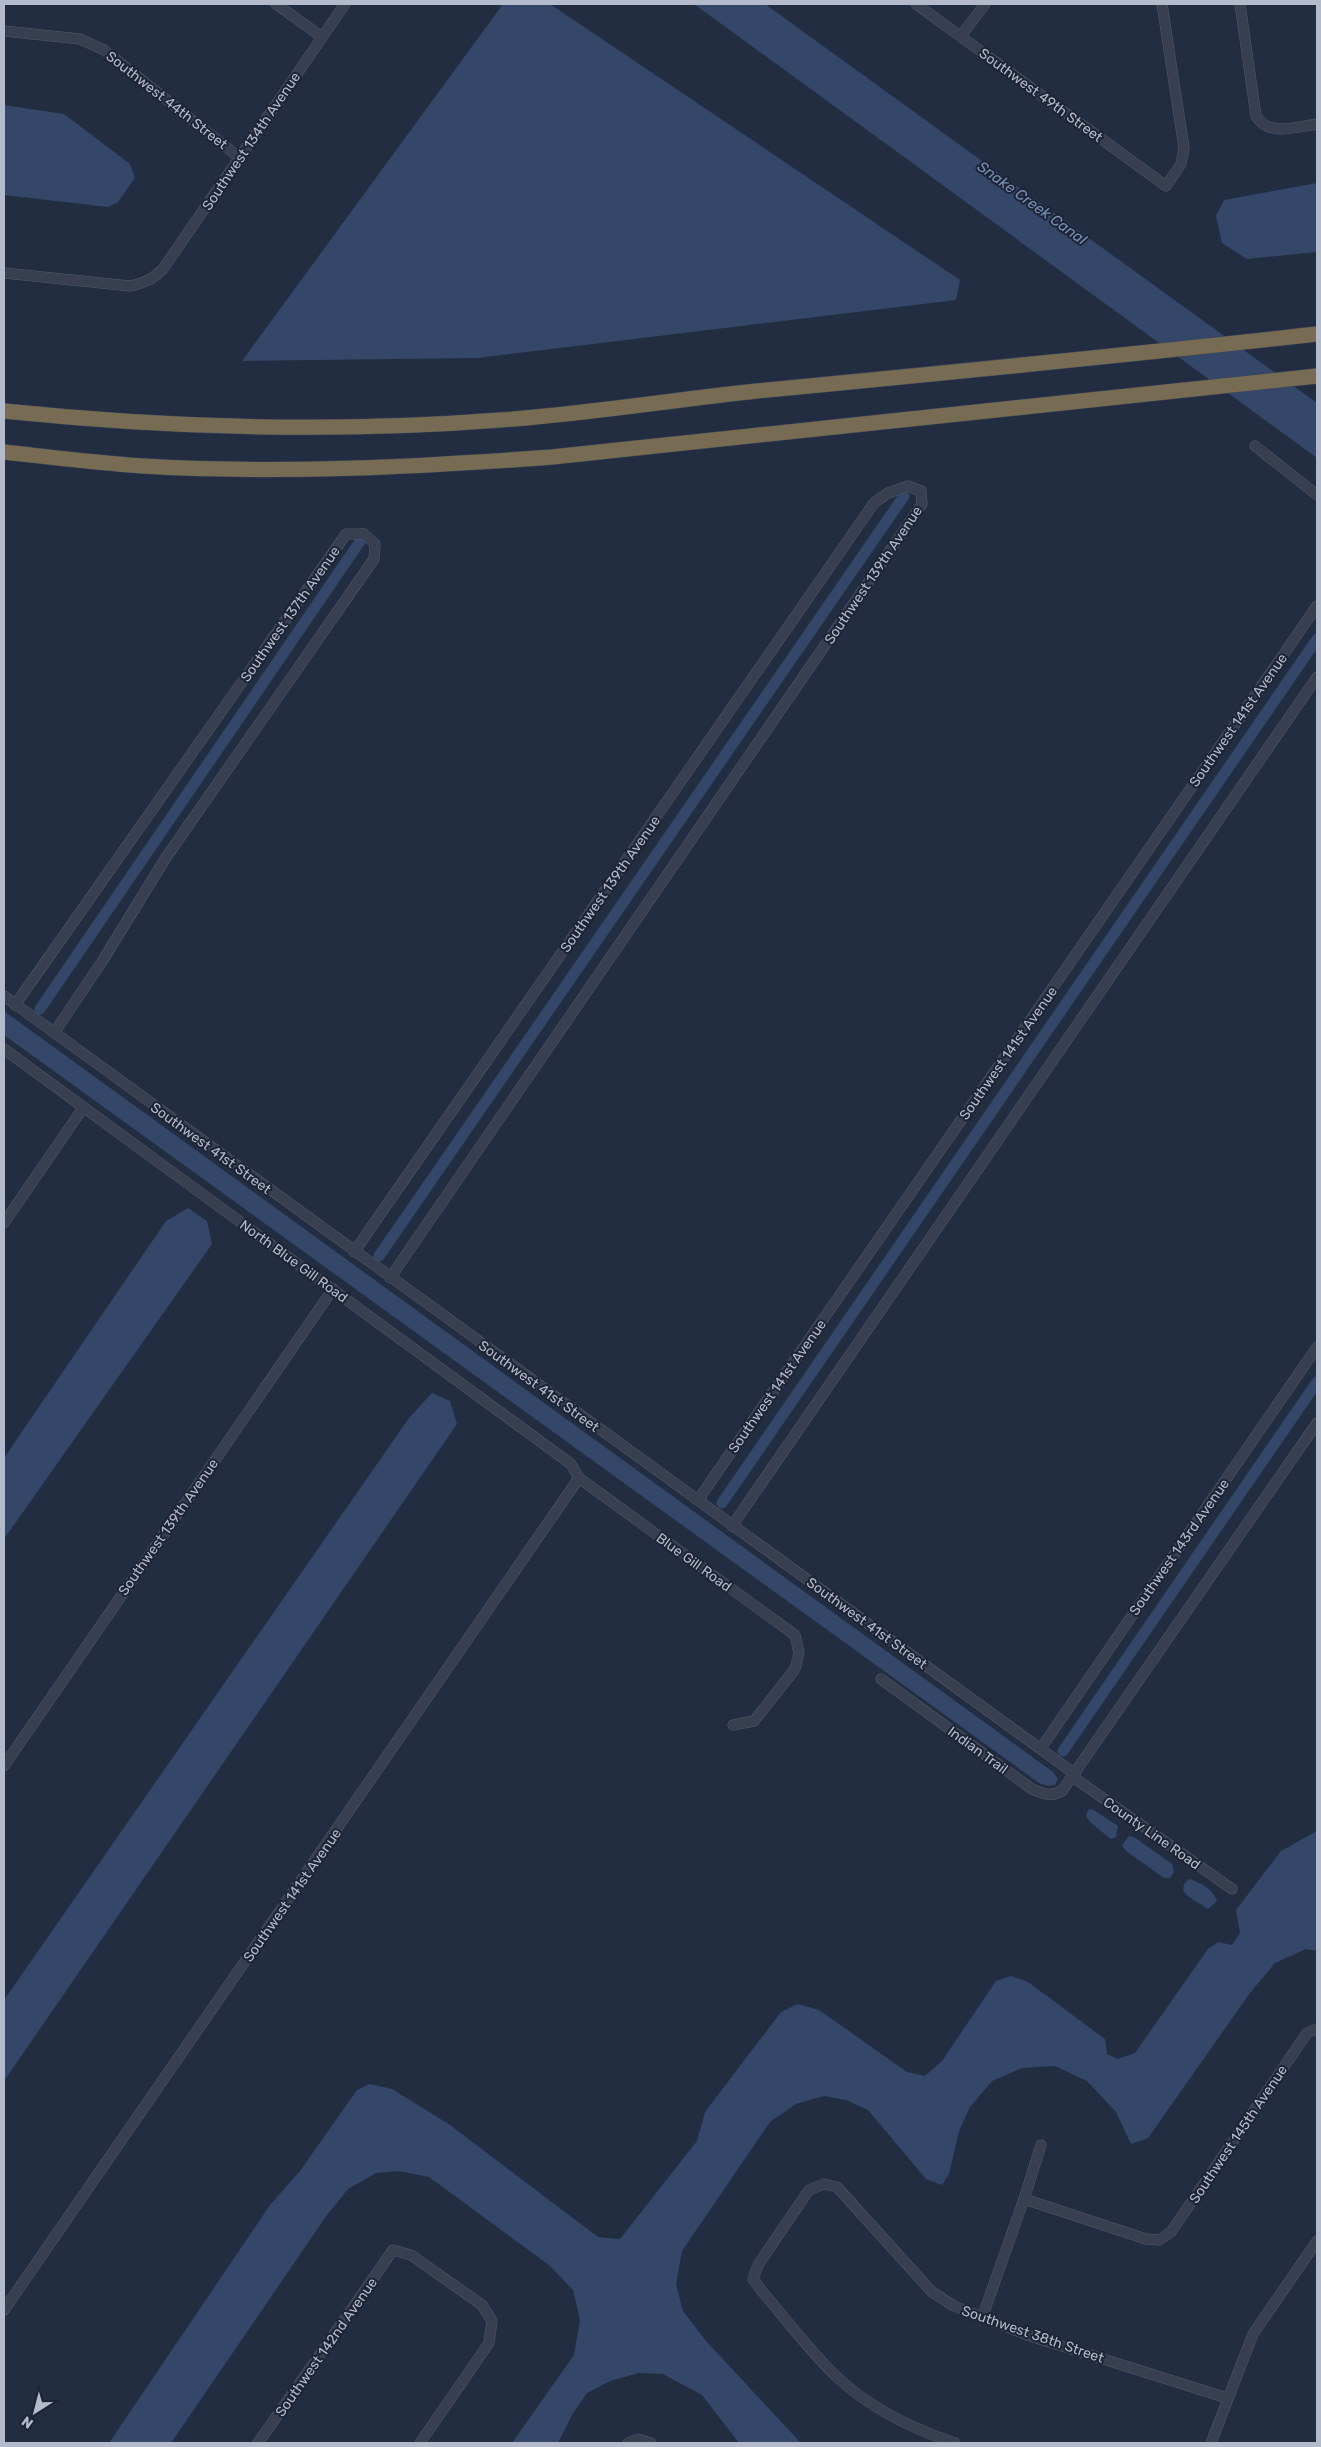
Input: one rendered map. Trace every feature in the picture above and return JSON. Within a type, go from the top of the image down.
[{"type":"highway","points":[[4,411],[92,420],[238,428],[376,427],[501,420],[742,393],[1317,334]]},
{"type":"highway","points":[[4,452],[143,466],[290,469],[432,466],[552,457],[1317,376]]},
{"type":"street","points":[[276,4],[322,37]]},
{"type":"street","name":"Southwest 134th Avenue","points":[[4,272],[130,286],[142,284],[154,277],[163,269],[345,4]]},
{"type":"street","points":[[961,36],[985,4]]},
{"type":"street","name":"Southwest 49th Street","points":[[920,5],[1166,186],[1181,164],[1184,148],[1162,4]]},
{"type":"street","points":[[1240,4],[1256,116],[1261,125],[1273,130],[1317,124]]},
{"type":"street","name":"Southwest 44th Street","points":[[4,32],[80,39],[104,50],[240,158]]},
{"type":"street","points":[[1255,446],[1317,495]]},
{"type":"street","name":"Southwest 139th Avenue","points":[[354,1252],[874,503],[888,493],[908,486],[921,491],[922,504],[918,511],[390,1278]]},
{"type":"street","name":"Southwest 137th Avenue","points":[[15,1005],[346,534],[364,534],[375,544],[374,559],[165,859],[54,1033]]},
{"type":"street","name":"Southwest 141st Avenue","points":[[698,1500],[1317,606]]},
{"type":"street","points":[[732,1526],[1317,676]]},
{"type":"street","name":"Southwest 41st Street","points":[[4,996],[354,1252],[1040,1748],[1074,1776]]},
{"type":"street","name":"North Blue Gill Road","points":[[4,1049],[571,1464],[579,1478]]},
{"type":"street","points":[[4,1223],[83,1108]]},
{"type":"street","name":"Southwest 139th Avenue","points":[[4,1766],[333,1289]]},
{"type":"street","name":"Southwest 143rd Avenue","points":[[1040,1748],[1317,1347]]},
{"type":"street","points":[[1074,1776],[1317,1423]]},
{"type":"street","name":"Southwest 141st Avenue","points":[[4,2310],[579,1478]]},
{"type":"street","name":"Blue Gill Road","points":[[579,1478],[794,1635],[799,1653],[795,1669],[754,1721],[734,1725]]},
{"type":"street","name":"Indian Trail","points":[[881,1679],[1032,1789],[1045,1795],[1053,1795],[1062,1791],[1074,1776]]},
{"type":"street","name":"County Line Road","points":[[1074,1776],[1232,1890]]},
{"type":"street","name":"Southwest 145th Avenue","points":[[1024,2199],[1146,2240],[1159,2240],[1171,2232],[1307,2033],[1317,2029]]},
{"type":"street","points":[[982,2318],[1024,2199],[1041,2144]]},
{"type":"street","name":"Southwest 38th Street","points":[[955,2443],[902,2422],[869,2402],[839,2379],[753,2279],[758,2265],[809,2190],[824,2184],[837,2187],[932,2292],[954,2306],[1027,2335],[1227,2398]]},
{"type":"street","points":[[1211,2443],[1253,2334],[1317,2241]]},
{"type":"street","name":"Southwest 142nd Avenue","points":[[258,2443],[393,2250],[411,2255],[474,2299],[482,2305],[492,2321],[489,2343],[420,2443]]},
{"type":"street","points":[[628,2443],[638,2439],[651,2443]]},
{"type":"water","points":[[503,4],[550,4],[960,280],[956,300],[477,358],[242,361]]},
{"type":"water","name":"Snake Creek Canal","points":[[694,4],[765,4],[1317,403],[1317,458]]},
{"type":"water","points":[[4,105],[64,114],[130,164],[135,178],[118,202],[108,207],[4,195]]},
{"type":"water","points":[[1317,183],[1317,252],[1247,259],[1222,243],[1216,216],[1224,200]]},
{"type":"water","points":[[4,1011],[1053,1772],[1058,1779],[1055,1785],[1048,1786],[1039,1783],[4,1035]]},
{"type":"water","points":[[188,1208],[207,1221],[212,1244],[4,1539],[4,1458],[166,1221]]},
{"type":"water","points":[[432,1393],[450,1401],[457,1424],[4,2081],[4,2000],[409,1418]]},
{"type":"water","points":[[1092,1809],[1118,1826],[1116,1837],[1111,1839],[1091,1823],[1086,1816],[1088,1810]]},
{"type":"water","points":[[1317,1831],[1317,1951],[1306,1949],[1275,1963],[1250,1993],[1148,2138],[1131,2144],[1116,2112],[1087,2081],[1055,2066],[1022,2068],[992,2081],[970,2107],[959,2131],[949,2174],[942,2185],[926,2179],[868,2110],[846,2100],[824,2096],[796,2104],[770,2122],[682,2251],[676,2284],[683,2311],[706,2341],[801,2443],[739,2443],[702,2395],[663,2374],[639,2373],[610,2381],[587,2393],[572,2415],[558,2443],[512,2443],[574,2355],[580,2320],[573,2290],[549,2265],[429,2177],[398,2171],[376,2173],[348,2189],[327,2215],[171,2443],[109,2443],[270,2205],[300,2171],[357,2090],[370,2084],[392,2089],[450,2125],[598,2237],[620,2239],[697,2141],[705,2112],[781,2012],[798,2004],[819,2010],[907,2072],[925,2076],[942,2061],[996,1981],[1011,1976],[1028,1982],[1105,2039],[1107,2054],[1118,2059],[1135,2053],[1208,1949],[1218,1942],[1232,1945],[1240,1933],[1236,1910],[1281,1851]]},
{"type":"water","points":[[1129,1836],[1134,1837],[1172,1864],[1174,1872],[1170,1878],[1164,1878],[1126,1851],[1122,1845]]},
{"type":"water","points":[[1189,1879],[1206,1887],[1217,1901],[1208,1909],[1189,1897],[1183,1891],[1184,1884]]},
{"type":"waterway","points":[[379,1256],[904,496]]},
{"type":"waterway","points":[[40,1009],[361,540]]},
{"type":"waterway","points":[[722,1503],[1317,639]]},
{"type":"waterway","points":[[1063,1751],[1317,1382]]}]
